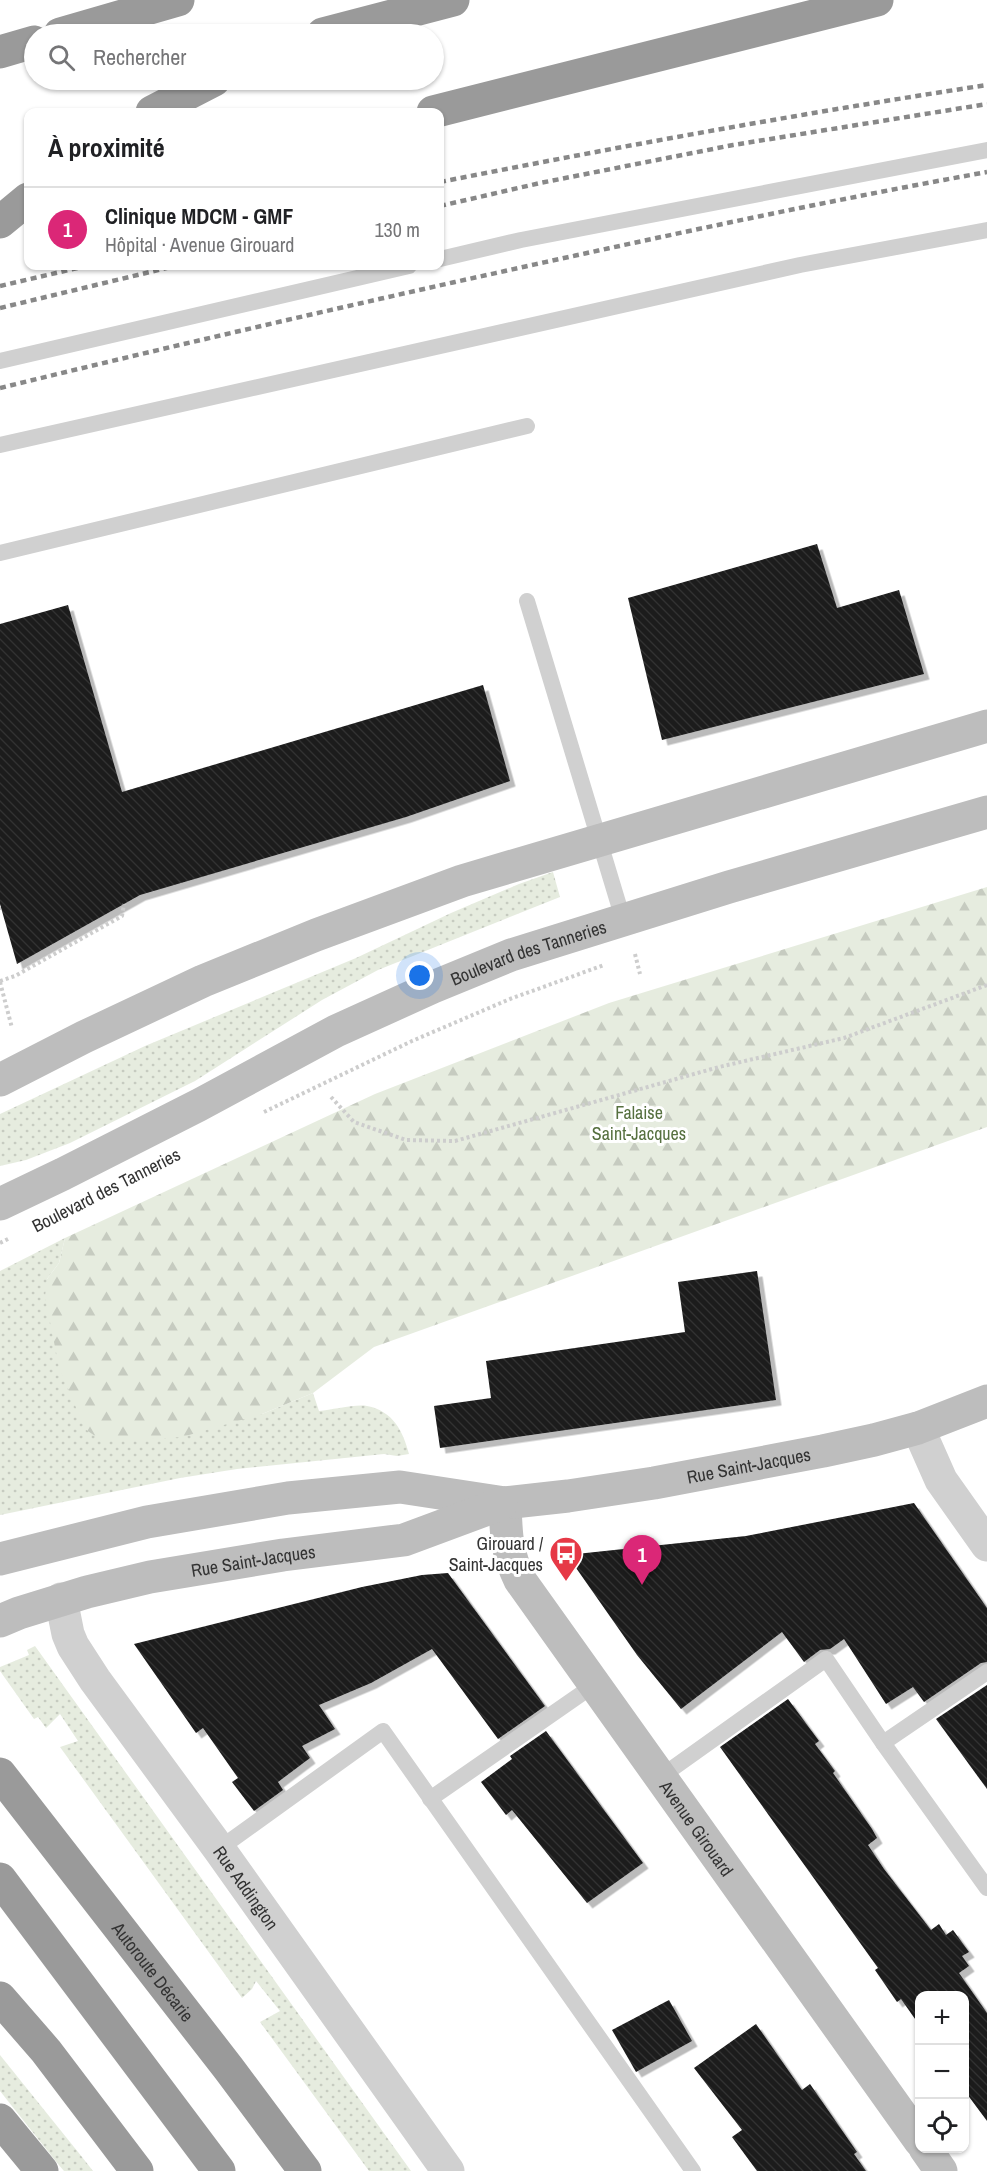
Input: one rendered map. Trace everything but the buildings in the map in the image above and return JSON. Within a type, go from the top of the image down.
[{"type":"highway","points":[[95,24],[178,0]]},
{"type":"highway","points":[[361,24],[453,0]]},
{"type":"highway","points":[[444,109],[877,0]]},
{"type":"highway","points":[[0,52],[24,45]]},
{"type":"highway","points":[[160,108],[195,90]]},
{"type":"highway","points":[[0,222],[24,202]]},
{"type":"highway","points":[[0,222],[24,215]]},
{"type":"highway","name":"Autoroute Décarie","points":[[0,1774],[229,2069],[304,2171]]},
{"type":"highway","points":[[0,1879],[219,2171]]},
{"type":"highway","points":[[0,1998],[46,2051],[137,2171]]},
{"type":"highway","points":[[0,2120],[42,2171]]},
{"type":"main road","points":[[0,1080],[84,1037],[203,981],[316,935],[462,881],[987,726]]},
{"type":"main road","name":"Boulevard des Tanneries","points":[[0,1204],[199,1105],[336,1030],[511,955],[623,919],[987,812]]},
{"type":"main road","name":"Rue Saint-Jacques","points":[[9,1617],[61,1599],[128,1582],[283,1555],[404,1540],[505,1503],[568,1496],[823,1452],[918,1428],[987,1401]]},
{"type":"main road","name":"Rue Saint-Jacques","points":[[0,1559],[147,1522],[288,1498],[400,1487],[505,1503]]},
{"type":"main road","name":"Avenue Girouard","points":[[505,1503],[511,1562],[530,1596],[915,2134]]},
{"type":"main road","points":[[928,2153],[941,2171]]},
{"type":"street","points":[[918,1428],[941,1479],[987,1545]]},
{"type":"street","name":"Rue Addington","points":[[61,1599],[68,1635],[84,1663],[448,2171]]},
{"type":"lane","points":[[444,257],[623,220],[987,150]]},
{"type":"lane","points":[[0,445],[800,265],[987,230]]},
{"type":"lane","points":[[0,361],[392,270]]},
{"type":"lane","points":[[0,553],[527,426]]},
{"type":"lane","points":[[527,601],[623,919]]},
{"type":"lane","points":[[659,1778],[826,1659],[987,1888]]},
{"type":"lane","points":[[883,1743],[987,1672]]},
{"type":"lane","points":[[430,1799],[594,1685]]},
{"type":"lane","points":[[219,1849],[382,1731],[693,2171]]},
{"type":"path","points":[[12,1028],[0,982],[15,976],[122,916],[124,904]]},
{"type":"path","points":[[624,957],[645,950]]},
{"type":"path","points":[[635,954],[640,974]]},
{"type":"path","name":"Boulevard des Tanneries","points":[[256,1116],[412,1041],[499,1003],[614,961]]},
{"type":"path","points":[[331,1097],[354,1122],[406,1140],[455,1141],[719,1067],[844,1038],[987,985]]},
{"type":"path","name":"Boulevard des Tanneries","points":[[0,1243],[11,1238]]},
{"type":"green space","points":[[553,872],[560,897],[378,970],[322,1000],[195,1081],[70,1143],[26,1160],[0,1166],[0,1114],[145,1046],[356,958],[519,884]]},
{"type":"green space","name":"Falaise Saint-Jacques","points":[[987,887],[987,1127],[374,1347],[313,1393],[262,1414],[182,1437],[117,1441],[98,1438],[85,1429],[59,1367],[45,1297],[47,1279],[59,1263],[65,1238],[375,1094],[609,1003]]},
{"type":"green space","points":[[65,1238],[59,1263],[47,1279],[262,1414],[313,1393],[319,1411],[367,1406],[384,1412],[396,1423],[409,1454],[397,1456],[384,1454],[237,1469],[180,1478],[0,1515],[0,1271]]},
{"type":"green space","points":[[35,1646],[411,2171],[369,2171],[260,2022],[280,2011],[256,1981],[252,1989],[242,1998],[60,1747],[78,1741],[60,1714],[46,1728],[38,1717],[34,1719],[0,1671],[0,1667],[29,1655],[27,1650]]},
{"type":"green space","points":[[0,2055],[93,2171],[64,2171],[58,2164],[0,2091]]},
{"type":"railway","points":[[444,181],[713,130],[987,85]]},
{"type":"railway","points":[[444,205],[540,183],[733,145],[987,104]]},
{"type":"railway","points":[[0,388],[455,282],[787,211],[987,172]]},
{"type":"railway","points":[[0,286],[69,270]]},
{"type":"railway","points":[[0,308],[158,270]]},
{"type":"place","name":"Girouard / Saint-Jacques","points":[[566,1582]]},
{"type":"place","name":"Clinique MDCM - GMF","points":[[642,1585]]}]
